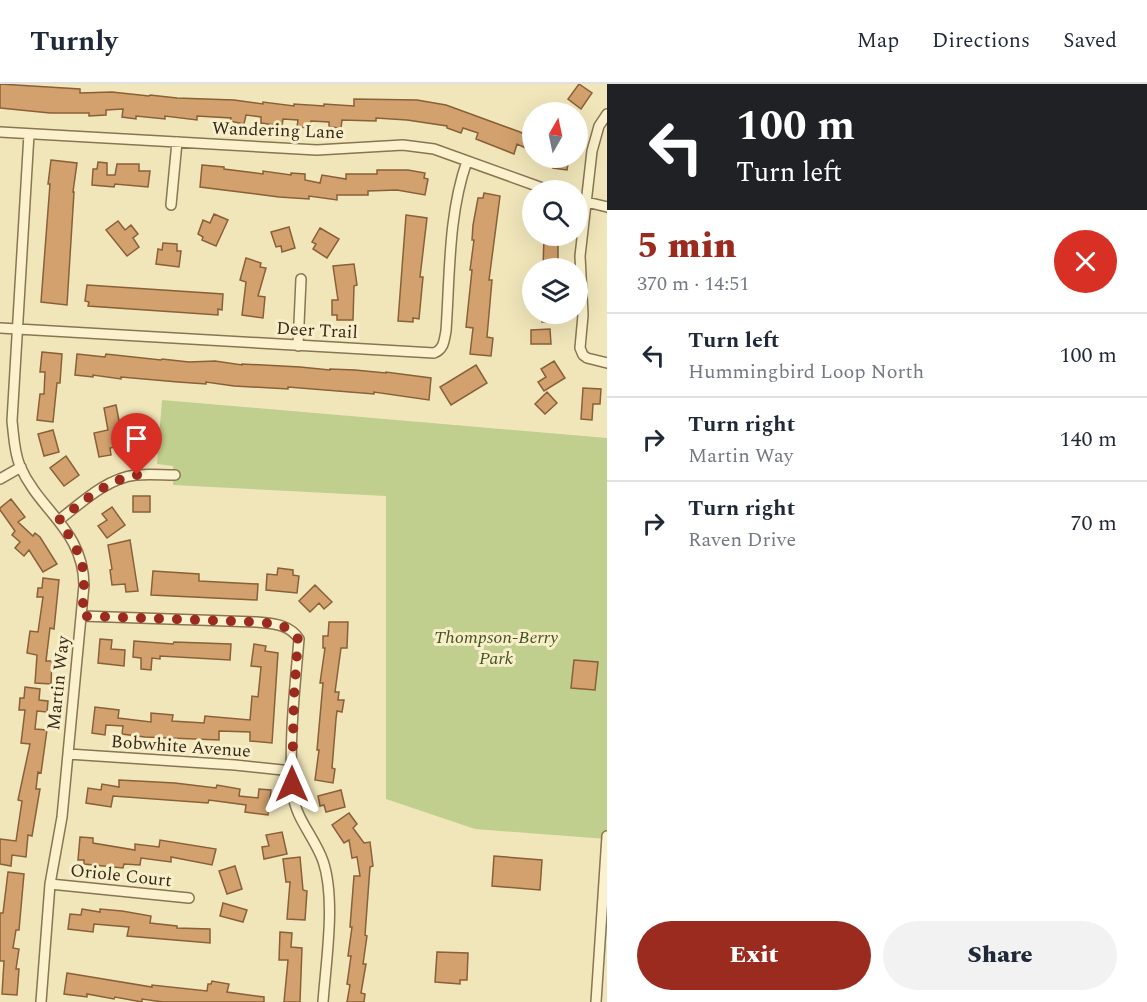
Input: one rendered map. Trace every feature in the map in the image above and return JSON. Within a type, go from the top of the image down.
[{"type":"street","points":[[586,180],[599,126],[607,114]]},
{"type":"street","name":"Wandering Lane","points":[[0,132],[335,150],[403,145],[434,149],[522,181]]},
{"type":"street","name":"Martin Way","points":[[29,134],[12,421],[14,449],[32,485],[76,546],[81,559],[84,585],[62,817],[50,884],[41,1002]]},
{"type":"street","points":[[171,205],[177,142]]},
{"type":"street","name":"Deer Trail","points":[[0,328],[428,353],[439,351],[446,331],[454,209],[467,161]]},
{"type":"street","points":[[588,203],[607,207]]},
{"type":"street","points":[[580,246],[582,315],[580,348],[583,354],[590,359],[607,363]]},
{"type":"street","points":[[298,346],[301,279]]},
{"type":"street","points":[[0,479],[21,467]]},
{"type":"street","points":[[59,520],[100,490],[118,480],[137,475],[175,475]]},
{"type":"street","points":[[82,616],[257,622],[285,626],[298,639],[292,771],[293,797],[297,810],[322,859],[326,873],[329,933],[323,1002]]},
{"type":"street","name":"Bobwhite Avenue","points":[[68,754],[292,771]]},
{"type":"street","points":[[596,1002],[607,836]]},
{"type":"street","name":"Oriole Court","points":[[50,884],[189,898]]},
{"type":"green space","name":"Thompson-Berry Park","points":[[162,400],[607,438],[607,839],[475,829],[386,799],[386,496],[173,485],[173,466],[157,464]]},
{"type":"building","points":[[0,84],[80,89],[80,93],[112,92],[294,106],[294,104],[324,106],[324,104],[354,106],[354,99],[417,100],[446,105],[520,132],[522,133],[522,146],[517,144],[514,154],[476,139],[478,133],[463,128],[461,133],[447,126],[407,120],[376,118],[376,121],[342,120],[341,128],[329,127],[329,122],[311,121],[311,128],[297,127],[298,120],[283,119],[282,126],[261,123],[261,117],[246,115],[244,124],[230,121],[231,118],[197,116],[197,120],[165,116],[165,119],[136,116],[136,119],[122,117],[123,109],[106,110],[106,115],[89,116],[89,113],[50,113],[0,108]]},
{"type":"building","points":[[579,84],[592,93],[586,102],[572,102],[568,99]]},
{"type":"building","points":[[51,160],[77,163],[73,192],[67,305],[41,302]]},
{"type":"building","points":[[98,162],[107,163],[107,175],[115,175],[117,164],[139,164],[139,171],[150,171],[148,187],[115,184],[114,187],[92,185],[93,169],[97,169]]},
{"type":"building","points":[[202,165],[263,174],[263,171],[291,175],[291,173],[305,174],[305,180],[320,183],[322,175],[346,179],[346,174],[377,174],[377,170],[408,170],[425,173],[424,178],[428,179],[425,195],[397,190],[368,191],[368,195],[337,195],[337,200],[309,196],[309,199],[200,187]]},
{"type":"building","points":[[484,193],[500,196],[489,280],[492,280],[487,337],[493,338],[491,356],[470,354],[473,328],[466,327],[472,270],[470,270],[474,240],[472,240],[473,225],[478,198],[483,198]]},
{"type":"building","points":[[214,214],[228,220],[216,246],[202,240],[203,237],[198,234],[203,220],[210,223]]},
{"type":"building","points":[[406,215],[427,218],[420,277],[423,277],[419,319],[413,318],[413,322],[398,321]]},
{"type":"building","points":[[118,221],[125,230],[131,225],[138,234],[133,238],[139,247],[127,256],[106,230]]},
{"type":"building","points":[[289,227],[295,248],[282,252],[281,246],[276,247],[271,232]]},
{"type":"building","points":[[320,228],[339,239],[327,258],[313,249],[316,244],[312,242]]},
{"type":"building","points":[[163,243],[177,244],[177,251],[181,251],[179,267],[156,264],[158,249],[162,250]]},
{"type":"building","points":[[544,246],[558,246],[558,258],[543,258]]},
{"type":"building","points":[[246,258],[261,263],[260,267],[266,268],[258,296],[265,297],[263,318],[242,315],[246,282],[240,280]]},
{"type":"building","points":[[354,264],[357,285],[354,286],[353,320],[337,320],[337,315],[332,315],[332,300],[338,300],[333,266]]},
{"type":"building","points":[[87,285],[223,294],[222,310],[218,309],[218,315],[88,306],[89,302],[85,301]]},
{"type":"building","points":[[550,329],[551,344],[531,344],[531,330]]},
{"type":"building","points":[[42,352],[62,354],[60,383],[57,383],[53,422],[37,420],[40,394],[44,394],[45,372],[40,372]]},
{"type":"building","points":[[77,354],[386,372],[431,378],[429,400],[374,392],[374,394],[75,375]]},
{"type":"building","points":[[554,361],[565,378],[544,391],[538,382],[546,377],[541,369]]},
{"type":"building","points":[[476,365],[487,383],[451,405],[440,387]]},
{"type":"building","points":[[583,388],[601,389],[600,404],[593,404],[592,420],[581,419]]},
{"type":"building","points":[[547,392],[557,403],[545,414],[535,404]]},
{"type":"building","points":[[116,405],[121,431],[152,430],[152,447],[130,447],[130,444],[110,448],[111,455],[99,457],[94,433],[108,430],[104,408]]},
{"type":"building","points":[[53,430],[59,452],[44,456],[38,434]]},
{"type":"building","points":[[66,456],[79,475],[64,486],[50,468]]},
{"type":"building","points":[[133,496],[150,496],[150,512],[133,512]]},
{"type":"building","points":[[11,499],[25,517],[18,522],[33,536],[35,533],[40,537],[57,564],[43,572],[29,550],[24,556],[15,548],[20,542],[12,535],[15,531],[0,510]]},
{"type":"building","points":[[112,507],[125,525],[107,538],[98,526],[107,520],[102,514]]},
{"type":"building","points":[[130,540],[138,591],[126,592],[125,584],[112,585],[108,545]]},
{"type":"building","points":[[278,568],[293,570],[293,575],[299,576],[297,593],[266,590],[267,574],[277,575]]},
{"type":"building","points":[[153,571],[199,574],[199,581],[258,584],[257,600],[151,595]]},
{"type":"building","points":[[43,578],[59,580],[54,629],[50,628],[46,661],[52,661],[51,684],[35,683],[37,655],[27,653],[30,631],[38,632],[43,597],[37,597],[38,588],[42,588]]},
{"type":"building","points":[[315,585],[332,602],[324,609],[319,603],[310,612],[299,601]]},
{"type":"building","points":[[329,622],[348,622],[347,648],[341,648],[335,692],[339,692],[338,700],[344,700],[342,712],[337,711],[332,768],[335,769],[333,783],[315,780],[323,683],[320,683],[325,648],[323,648],[323,636],[328,636]]},
{"type":"building","points":[[100,639],[112,640],[111,649],[125,650],[124,666],[98,663]]},
{"type":"building","points":[[134,641],[231,644],[230,660],[160,656],[160,659],[152,658],[151,670],[141,669],[141,658],[133,657]]},
{"type":"building","points":[[254,644],[266,646],[265,651],[278,653],[272,743],[250,741],[250,732],[219,731],[219,740],[145,737],[122,734],[123,726],[106,725],[105,735],[92,733],[95,707],[119,710],[118,718],[151,722],[151,713],[173,715],[172,721],[204,723],[205,716],[250,720],[252,696],[258,697],[261,667],[251,666]]},
{"type":"building","points":[[574,660],[598,662],[595,690],[571,688]]},
{"type":"building","points":[[25,687],[40,689],[39,700],[48,701],[47,712],[37,711],[35,729],[47,730],[41,773],[38,772],[36,789],[40,789],[32,836],[28,835],[26,857],[12,855],[11,866],[0,864],[0,839],[16,841],[22,801],[18,800],[30,744],[21,743],[25,710],[19,710],[20,698],[24,698]]},
{"type":"building","points":[[119,780],[216,788],[217,785],[240,789],[239,796],[258,798],[259,789],[271,790],[268,815],[245,812],[246,805],[209,800],[208,803],[113,796],[111,807],[86,803],[88,788],[101,790],[102,784],[119,787]]},
{"type":"building","points":[[341,790],[345,807],[326,812],[324,805],[320,806],[318,796]]},
{"type":"building","points":[[349,813],[357,824],[353,828],[364,843],[370,842],[373,866],[370,867],[365,935],[367,936],[363,964],[366,964],[361,993],[365,994],[364,1002],[347,1002],[350,985],[347,984],[351,956],[348,956],[352,927],[350,927],[354,876],[360,876],[357,857],[352,858],[349,840],[344,843],[332,825]]},
{"type":"building","points":[[282,832],[287,854],[264,859],[262,847],[269,846],[266,835]]},
{"type":"building","points":[[80,837],[93,838],[93,843],[135,850],[135,844],[159,847],[160,840],[216,849],[212,865],[171,857],[171,862],[141,858],[140,865],[124,864],[123,868],[84,864],[84,860],[78,860]]},
{"type":"building","points":[[494,856],[542,860],[540,890],[492,886]]},
{"type":"building","points":[[300,857],[303,890],[307,891],[305,920],[287,919],[290,882],[286,882],[283,859]]},
{"type":"building","points":[[235,866],[242,889],[227,894],[219,871]]},
{"type":"building","points":[[8,872],[24,874],[19,930],[16,930],[13,948],[19,949],[16,969],[19,969],[17,995],[2,994],[4,961],[0,961],[0,913],[3,913]]},
{"type":"building","points":[[223,903],[247,910],[243,922],[220,916]]},
{"type":"building","points":[[82,909],[100,912],[100,909],[122,911],[151,916],[150,923],[177,926],[177,928],[210,929],[210,943],[127,936],[129,927],[94,924],[93,932],[68,929],[70,914],[81,915]]},
{"type":"building","points":[[280,932],[292,933],[291,947],[302,948],[300,1002],[284,1002],[288,960],[279,960]]},
{"type":"building","points":[[437,952],[468,953],[467,980],[460,980],[460,984],[435,982]]},
{"type":"building","points":[[67,973],[152,987],[152,985],[207,991],[208,984],[212,981],[229,984],[227,992],[264,997],[264,1002],[163,1002],[142,999],[142,1002],[87,994],[87,997],[64,994]]},
{"type":"route","points":[[137,475],[118,480],[100,490],[59,520],[76,546],[81,559],[84,572],[82,616],[257,622],[277,624],[291,630],[298,639],[292,784]]}]
